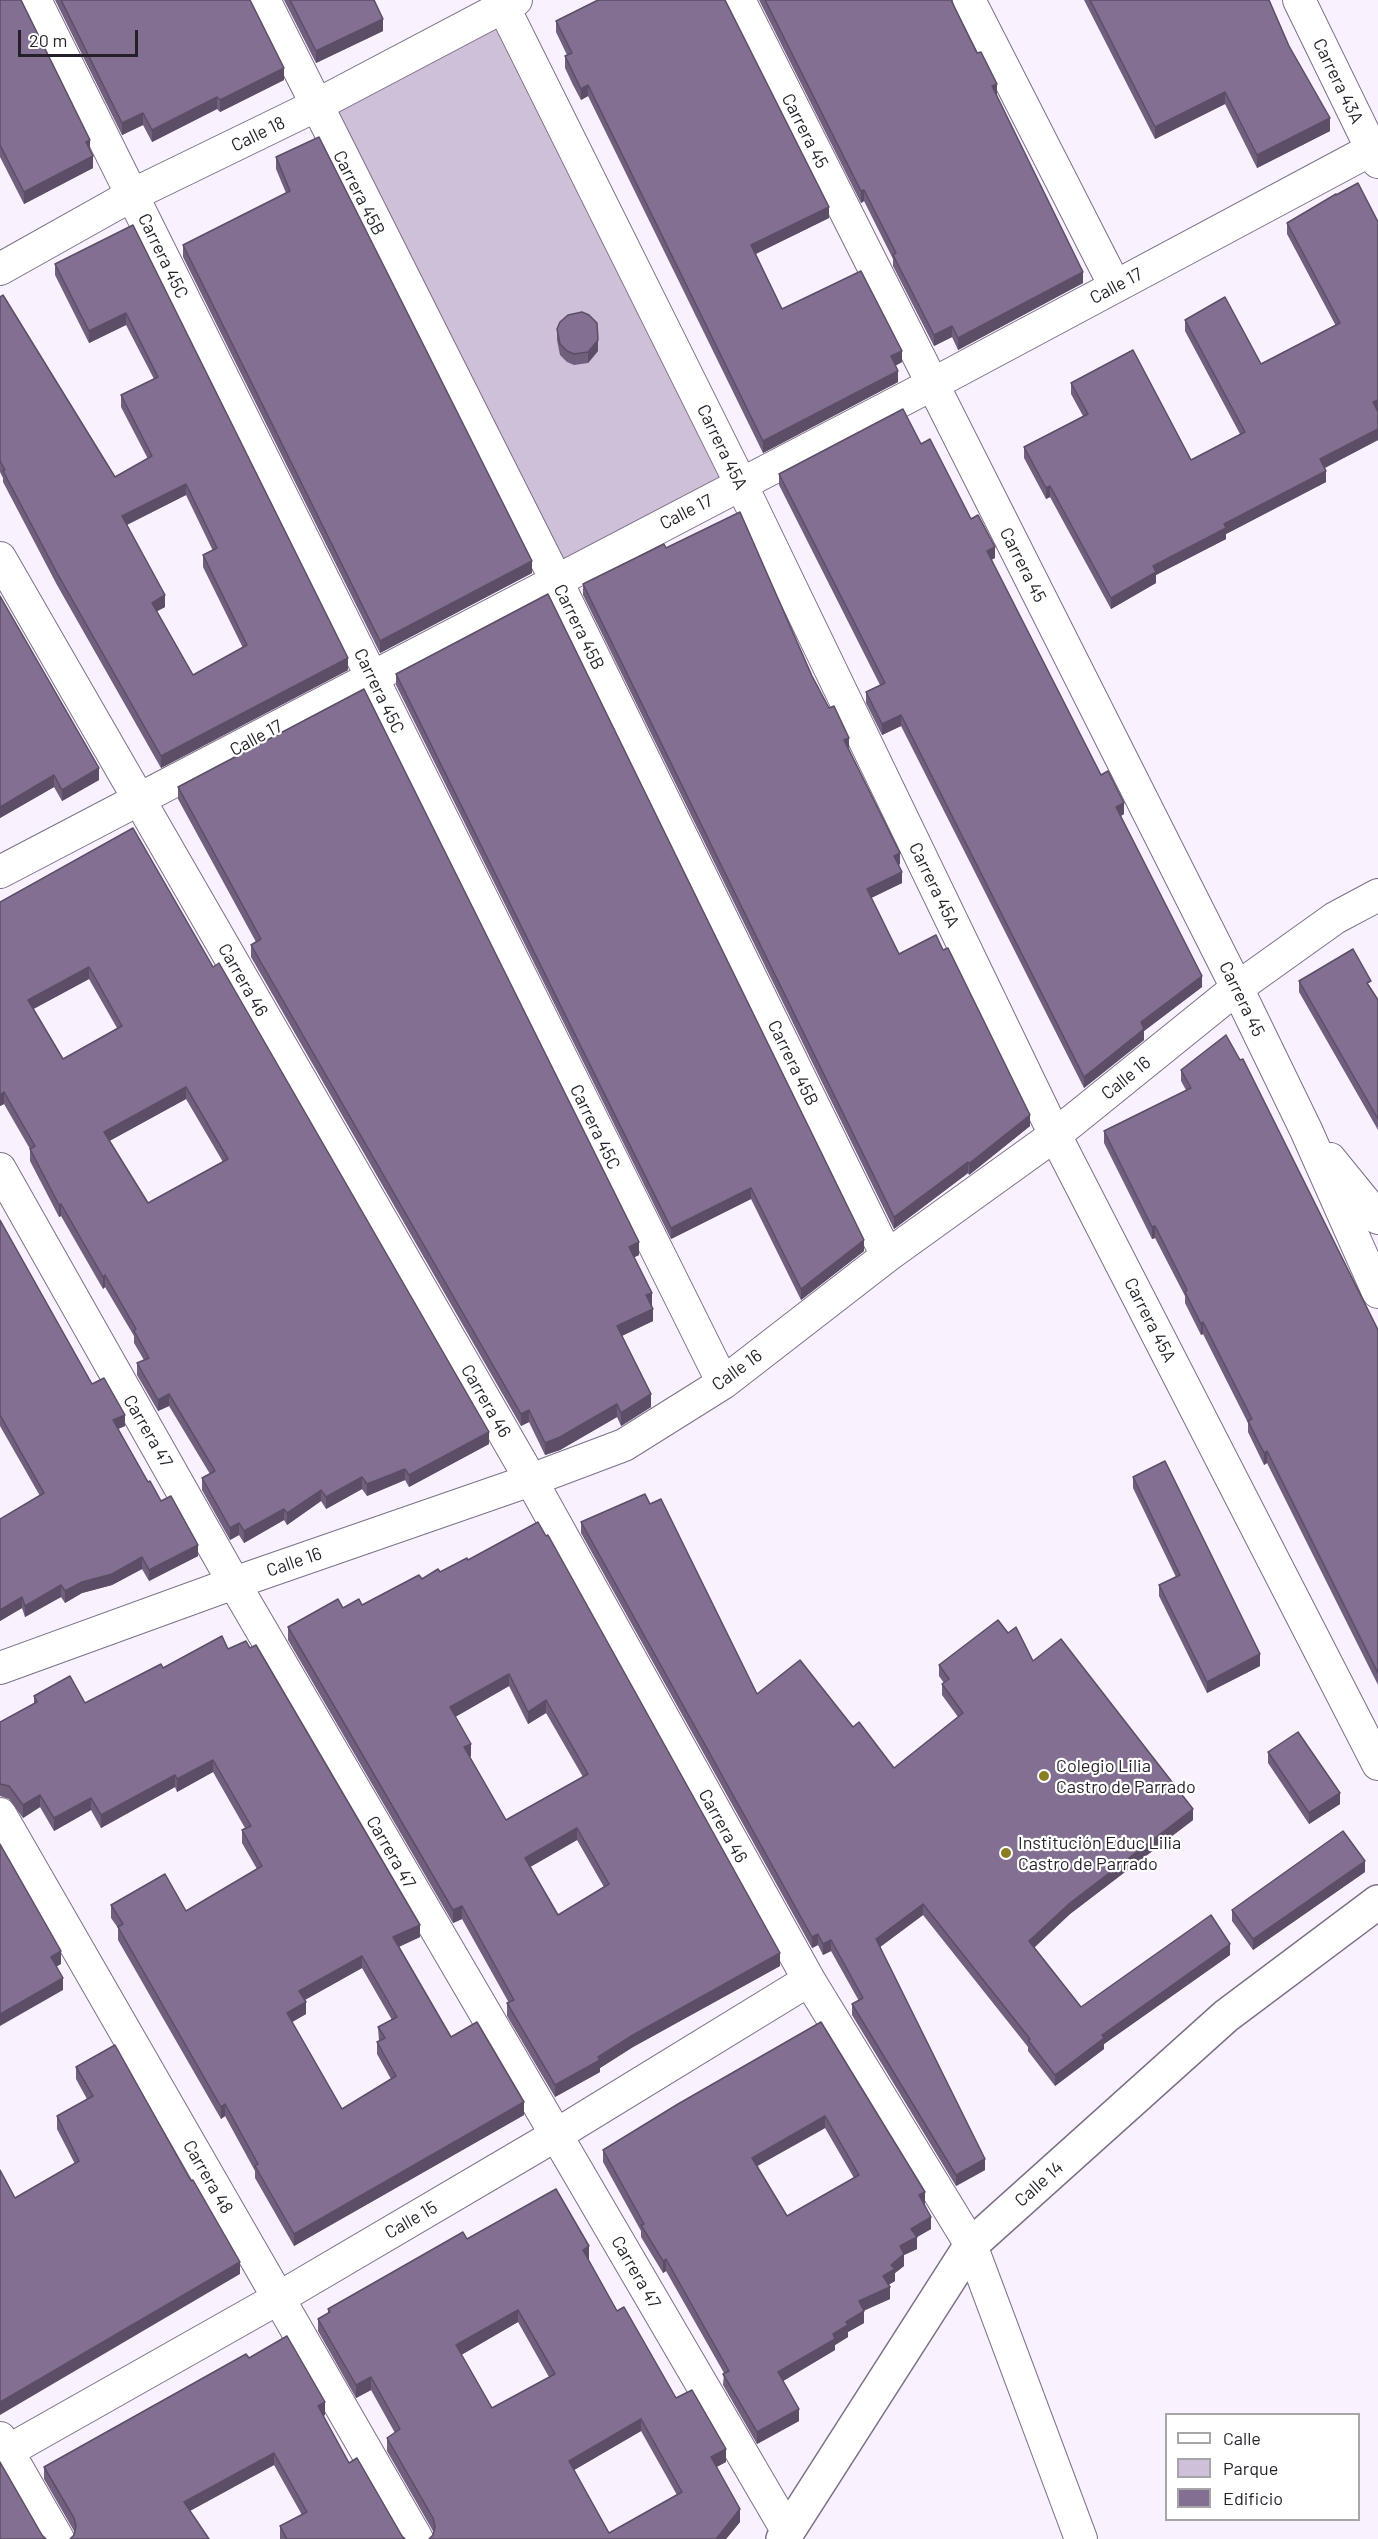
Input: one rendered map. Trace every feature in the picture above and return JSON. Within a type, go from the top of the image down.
[{"type":"street","name":"Carrera 45C","points":[[35,0],[723,1383]]},
{"type":"street","name":"Carrera 45B","points":[[264,0],[315,106],[556,580],[887,1256]]},
{"type":"street","name":"Carrera 45","points":[[739,0],[931,385],[1237,988],[1306,1130],[1378,1292]]},
{"type":"street","points":[[969,0],[1115,286]]},
{"type":"street","name":"Carrera 43A","points":[[1299,0],[1376,153]]},
{"type":"street","name":"Calle 18","points":[[0,268],[132,195],[315,106],[507,2]]},
{"type":"street","name":"Carrera 45A","points":[[507,2],[1055,1136],[1378,1764]]},
{"type":"street","name":"Calle 17","points":[[0,872],[931,385],[1115,286],[1376,153]]},
{"type":"street","name":"Carrera 46","points":[[0,558],[531,1480],[809,1980],[971,2245],[1081,2539]]},
{"type":"street","name":"Calle 16","points":[[0,1668],[624,1445],[723,1383],[887,1256],[1055,1136],[1237,988],[1335,918],[1378,895]]},
{"type":"street","name":"Carrera 45","points":[[1306,1130],[1378,1218]]},
{"type":"street","name":"Carrera 47","points":[[0,1169],[234,1583],[556,2135],[785,2535]]},
{"type":"street","name":"Carrera 48","points":[[0,1814],[417,2539]]},
{"type":"street","name":"Calle 14","points":[[785,2535],[971,2245],[1226,2016],[1378,1902]]},
{"type":"street","name":"Calle 15","points":[[4,2445],[278,2299],[556,2135],[809,1980]]},
{"type":"street","points":[[4,2445],[58,2539]]},
{"type":"green space","points":[[503,6],[741,484],[556,580],[315,106]]},
{"type":"building","points":[[0,0],[21,0],[90,140],[86,142],[93,156],[24,192],[0,145]]},
{"type":"building","points":[[61,0],[250,0],[284,68],[220,100],[217,97],[152,130],[143,113],[122,123]]},
{"type":"building","points":[[290,0],[374,0],[383,19],[316,51]]},
{"type":"building","points":[[598,0],[725,0],[829,207],[751,245],[782,309],[861,271],[902,351],[891,356],[898,371],[763,441],[588,85],[581,89],[565,56],[572,53],[556,21]]},
{"type":"building","points":[[765,0],[951,0],[977,53],[981,52],[997,84],[992,86],[1083,272],[958,338],[952,326],[934,335],[893,255],[896,253],[864,190],[861,191]]},
{"type":"building","points":[[1090,0],[1269,0],[1289,46],[1330,118],[1257,155],[1225,92],[1155,127]]},
{"type":"building","points":[[319,137],[532,561],[380,641],[183,245],[290,191],[276,157]]},
{"type":"building","points":[[1358,183],[1378,222],[1378,400],[1373,402],[1378,412],[1378,429],[1320,459],[1326,471],[1224,524],[1226,528],[1153,566],[1156,572],[1111,598],[1050,486],[1046,488],[1024,447],[1088,414],[1071,383],[1133,350],[1191,460],[1245,432],[1185,320],[1225,297],[1261,364],[1340,323],[1287,223]]},
{"type":"building","points":[[133,225],[348,658],[161,756],[57,573],[3,471],[5,470],[0,461],[0,297],[3,295],[115,477],[152,456],[121,395],[158,377],[126,313],[89,331],[55,264]],"holes":[[[186,484],[217,548],[203,555],[247,645],[193,675],[152,603],[165,595],[122,516]]]},
{"type":"building","points":[[582,312],[597,323],[598,340],[588,352],[574,354],[560,344],[557,329],[560,322],[568,315]]},
{"type":"building","points":[[903,409],[921,444],[930,439],[971,519],[978,515],[995,547],[987,551],[1101,775],[1108,771],[1124,803],[1116,807],[1202,976],[1141,1022],[1144,1029],[1084,1077],[901,715],[882,724],[866,692],[885,683],[779,474]]},
{"type":"building","points":[[740,512],[812,676],[829,708],[834,706],[849,738],[844,740],[900,853],[894,856],[902,872],[867,889],[899,954],[936,935],[943,950],[948,948],[1030,1115],[969,1164],[968,1162],[894,1217],[583,584],[664,544],[666,548]]},
{"type":"building","points":[[548,594],[864,1240],[801,1289],[751,1188],[671,1228],[396,674]]},
{"type":"building","points":[[0,596],[99,768],[62,790],[54,775],[0,807]]},
{"type":"building","points":[[364,689],[639,1242],[629,1247],[652,1293],[646,1295],[653,1309],[617,1326],[651,1394],[621,1413],[617,1404],[560,1437],[545,1443],[529,1410],[521,1414],[251,945],[261,939],[178,787]]},
{"type":"building","points":[[133,828],[213,967],[219,963],[489,1432],[409,1475],[405,1469],[367,1484],[362,1477],[326,1497],[321,1490],[287,1513],[284,1509],[244,1531],[239,1523],[230,1528],[202,1478],[215,1471],[169,1394],[158,1400],[137,1363],[149,1358],[134,1331],[136,1329],[61,1204],[59,1205],[30,1149],[35,1146],[4,1092],[0,1095],[0,902]],"holes":[[[89,967],[122,1026],[63,1059],[28,1000]],[[186,1087],[228,1159],[148,1203],[104,1132]]]},
{"type":"building","points":[[1353,949],[1371,981],[1367,983],[1378,1000],[1378,1119],[1299,981]]},
{"type":"building","points":[[1226,1035],[1240,1060],[1243,1059],[1378,1330],[1378,1673],[1267,1451],[1264,1453],[1248,1421],[1252,1419],[1203,1322],[1201,1324],[1155,1226],[1152,1227],[1104,1131],[1191,1088],[1181,1070]]},
{"type":"building","points":[[0,1220],[92,1384],[104,1378],[125,1415],[113,1420],[148,1482],[150,1481],[161,1501],[171,1496],[198,1545],[149,1570],[142,1557],[112,1574],[82,1582],[65,1591],[61,1585],[25,1606],[22,1597],[0,1610],[0,1519],[44,1493],[0,1415]]},
{"type":"building","points":[[1165,1461],[1260,1654],[1207,1682],[1159,1585],[1180,1575],[1133,1477]]},
{"type":"building","points":[[645,1494],[650,1504],[661,1499],[757,1694],[800,1660],[853,1727],[859,1722],[894,1768],[963,1713],[942,1684],[949,1679],[939,1665],[998,1620],[1008,1633],[1016,1627],[1033,1661],[1061,1639],[1193,1809],[1070,1903],[1029,1941],[1081,2007],[1211,1915],[1230,1944],[1102,2035],[1104,2038],[1055,2075],[1028,2040],[1030,2039],[923,1904],[876,1939],[985,2159],[956,2175],[852,2004],[863,1998],[831,1940],[823,1944],[818,1934],[812,1937],[581,1522]]},
{"type":"building","points":[[538,1522],[546,1536],[548,1535],[780,1953],[633,2035],[598,2057],[600,2060],[555,2085],[507,2003],[514,2000],[462,1906],[453,1910],[288,1627],[338,1599],[343,1608],[359,1599],[362,1605],[419,1575],[422,1579],[438,1569],[440,1572],[467,1558],[468,1560]],"holes":[[[509,1674],[528,1712],[546,1700],[588,1774],[506,1820],[464,1747],[471,1744],[450,1707]],[[577,1828],[609,1884],[558,1915],[525,1858]]]},
{"type":"building","points":[[222,1636],[228,1649],[246,1641],[250,1648],[256,1645],[420,1925],[393,1937],[451,2037],[477,2022],[524,2102],[294,2234],[255,2166],[258,2164],[225,2104],[221,2107],[118,1927],[123,1924],[111,1905],[165,1874],[186,1911],[262,1866],[242,1830],[251,1826],[213,1760],[177,1779],[175,1775],[101,1815],[91,1798],[54,1818],[40,1795],[23,1805],[9,1786],[0,1784],[0,1722],[37,1702],[34,1696],[70,1676],[85,1703],[161,1664],[163,1668]],"holes":[[[362,1956],[397,2017],[378,2027],[385,2038],[377,2042],[396,2076],[342,2109],[287,2013],[306,2002],[299,1991]]]},
{"type":"building","points":[[1298,1732],[1340,1793],[1309,1813],[1268,1752]]},
{"type":"building","points":[[1343,1831],[1365,1861],[1253,1939],[1232,1910]]},
{"type":"building","points":[[0,1844],[61,1951],[51,1957],[63,1978],[0,2014]]},
{"type":"building","points":[[821,2022],[925,2192],[919,2195],[931,2217],[911,2229],[917,2237],[900,2246],[904,2254],[891,2265],[895,2269],[883,2276],[890,2287],[859,2301],[864,2311],[846,2322],[848,2325],[833,2334],[835,2339],[778,2372],[799,2409],[757,2432],[723,2374],[729,2371],[666,2259],[663,2261],[641,2225],[644,2224],[603,2150]],"holes":[[[825,2116],[859,2175],[787,2216],[752,2158]]]},
{"type":"building","points":[[115,2045],[191,2181],[193,2180],[240,2262],[0,2402],[0,2170],[15,2198],[79,2161],[57,2116],[93,2096],[76,2067]]},
{"type":"building","points":[[556,2189],[589,2246],[583,2250],[617,2311],[624,2307],[676,2398],[692,2390],[726,2449],[711,2457],[740,2509],[716,2539],[429,2539],[435,2527],[433,2518],[387,2438],[400,2429],[371,2377],[356,2385],[318,2319],[330,2312],[328,2309],[463,2232],[467,2239]],"holes":[[[518,2310],[555,2374],[492,2408],[456,2345]],[[641,2419],[682,2492],[609,2533],[569,2461]]]},
{"type":"building","points":[[287,2336],[325,2402],[318,2406],[349,2463],[357,2458],[405,2539],[287,2539],[280,2526],[307,2512],[274,2453],[184,2502],[209,2539],[70,2539],[74,2535],[76,2526],[74,2518],[44,2467],[246,2354],[249,2358]]},
{"type":"building","points":[[0,2462],[42,2535],[46,2539],[0,2539]]},
{"type":"place","name":"Colegio Lilia Castro de Parrado","points":[[1044,1776]]},
{"type":"place","name":"Institución Educ Lilia Castro de Parrado","points":[[1006,1853]]}]
